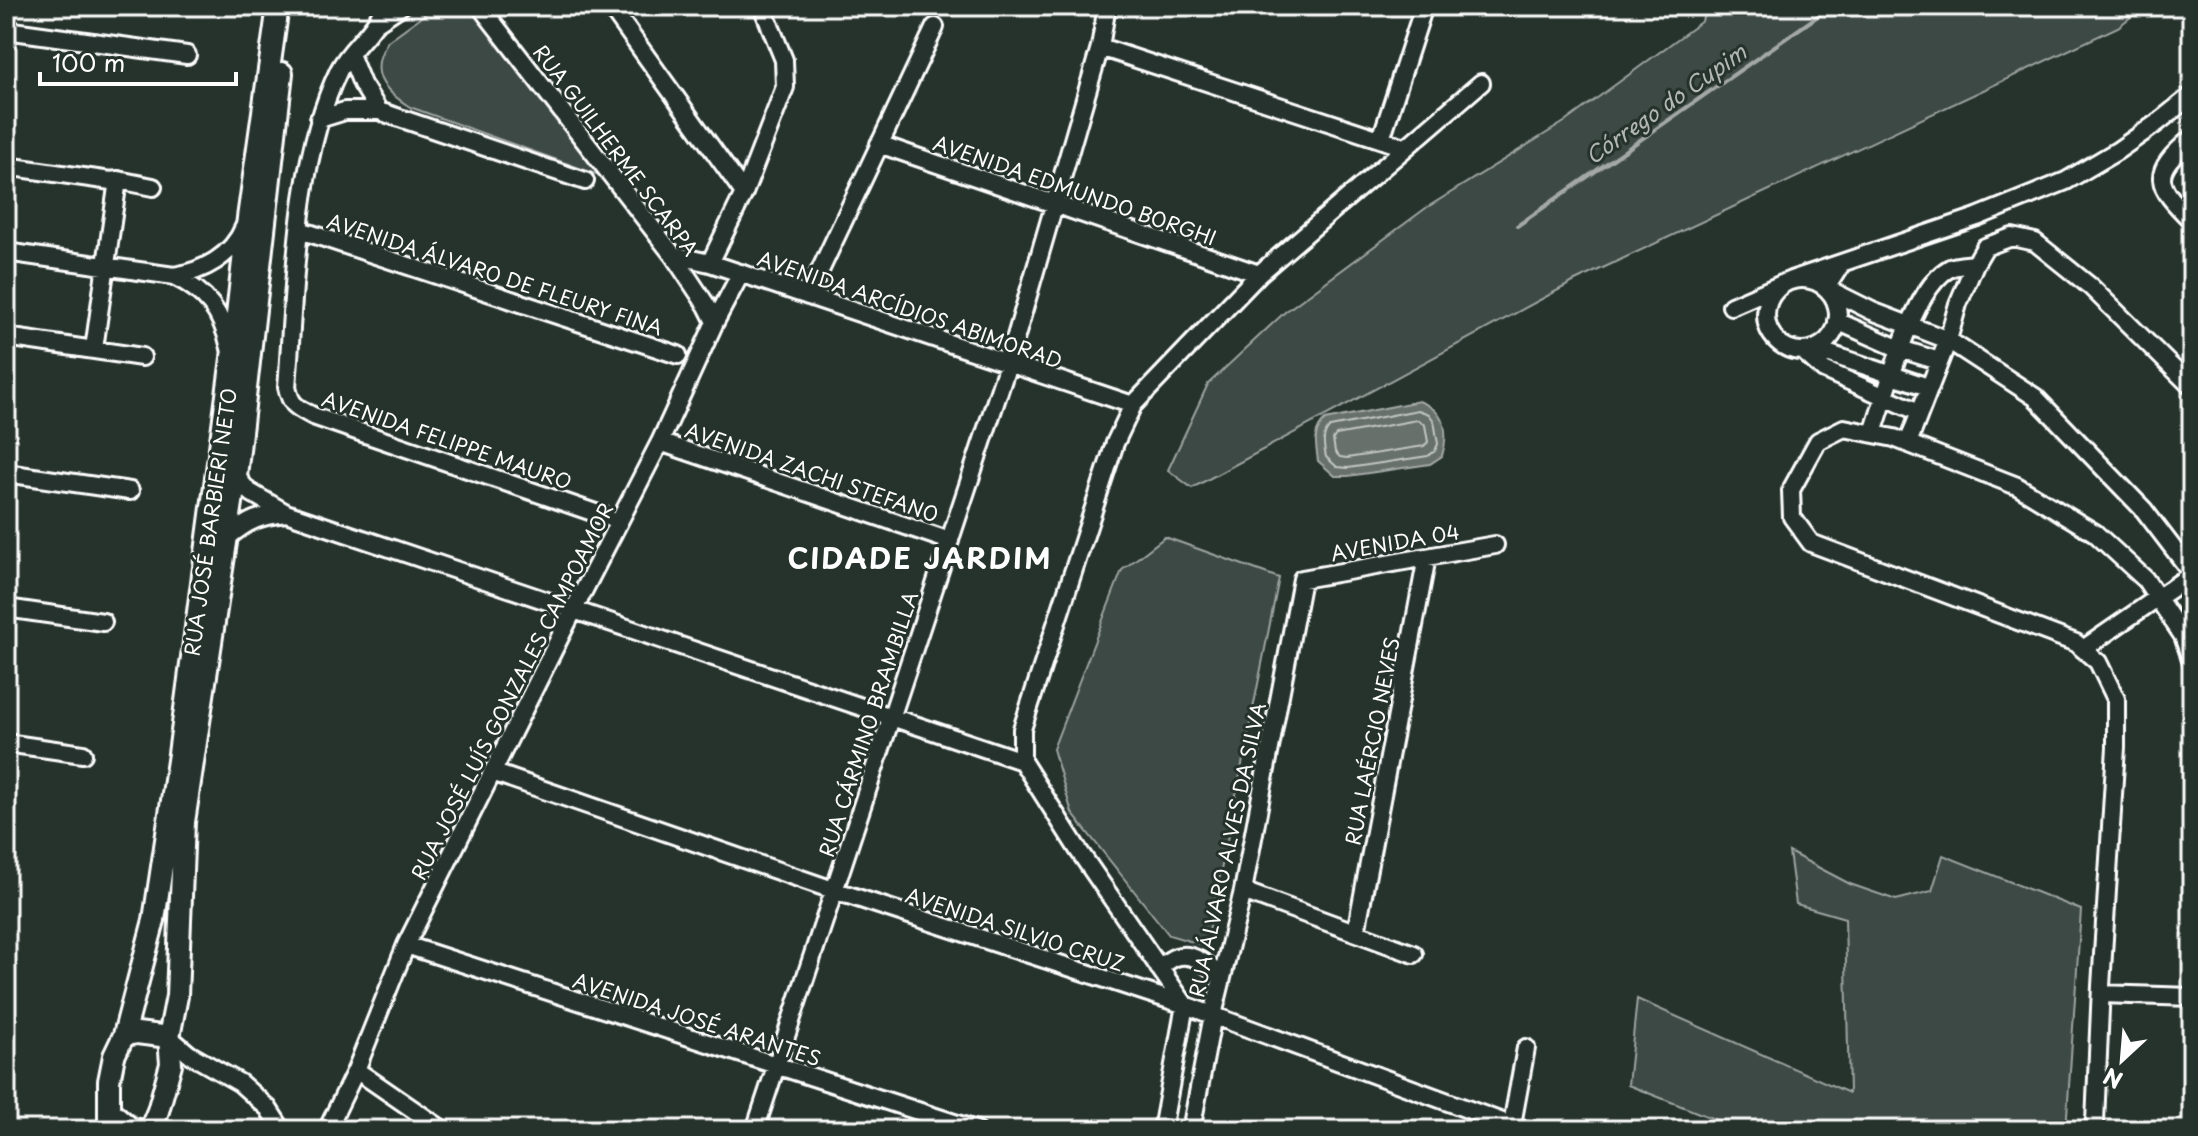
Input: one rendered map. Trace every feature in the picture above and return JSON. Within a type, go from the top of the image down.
[{"type":"main road","name":"RUA JOSÉ BARBIERI NETO","points":[[110,1120],[109,1081],[114,1056],[124,1035],[154,920],[278,6]]},
{"type":"main road","name":"RUA JOSÉ BARBIERI NETO","points":[[150,1130],[171,1064],[169,1037],[177,996],[184,822],[228,537],[277,109],[292,6]]},
{"type":"main road","points":[[124,1035],[137,1033],[169,1037]]},
{"type":"main road","points":[[110,1120],[138,1130]]},
{"type":"street","points":[[300,230],[312,142],[319,119],[340,67],[376,23],[384,6]]},
{"type":"street","points":[[376,23],[401,6]]},
{"type":"street","name":"RUA GUILHERME SCARPA","points":[[480,6],[673,255],[715,322]]},
{"type":"street","points":[[610,6],[744,193]]},
{"type":"street","points":[[710,263],[744,193],[785,87],[784,60],[762,6]]},
{"type":"street","name":"RUA CÁRMINO BRAMBILLA","points":[[755,1130],[1008,364],[1100,47],[1107,6]]},
{"type":"street","points":[[1381,139],[1424,6]]},
{"type":"street","points":[[808,296],[935,27]]},
{"type":"street","points":[[6,30],[187,55]]},
{"type":"street","points":[[1100,47],[1404,147]]},
{"type":"street","points":[[350,54],[362,84],[379,111]]},
{"type":"street","points":[[1162,1130],[1185,1005],[1079,851],[1022,761],[1022,729],[1115,443],[1133,405],[1259,274],[1481,83]]},
{"type":"street","points":[[1765,315],[1748,304],[1731,306],[1756,293],[1977,217],[2066,181],[2117,151],[2192,95]]},
{"type":"street","points":[[319,119],[345,111],[379,111],[585,181]]},
{"type":"street","points":[[2192,138],[2166,163],[2163,170],[2163,189],[2192,221]]},
{"type":"street","name":"AVENIDA EDMUNDO BORGHI","points":[[879,144],[1259,274]]},
{"type":"street","points":[[6,166],[153,187]]},
{"type":"street","points":[[94,349],[118,180]]},
{"type":"street","points":[[174,276],[191,273],[223,255],[240,237],[248,218]]},
{"type":"street","name":"AVENIDA ÁLVARO DE FLEURY FINA","points":[[300,230],[678,355]]},
{"type":"street","name":"AVENIDA FELIPPE MAURO","points":[[300,230],[287,387],[290,401],[297,408],[607,517]]},
{"type":"street","points":[[1908,443],[1975,264],[1985,247],[2012,237],[2035,242],[2091,287],[2192,387]]},
{"type":"street","points":[[6,252],[174,276],[191,284],[216,311],[225,328],[232,358]]},
{"type":"street","name":"AVENIDA ARCÍDIOS ABIMORAD","points":[[673,255],[741,273],[1133,405]]},
{"type":"street","points":[[1826,288],[1842,263]]},
{"type":"street","points":[[1873,433],[1908,325],[1929,287],[1950,267],[1975,264]]},
{"type":"street","name":"RUA JOSÉ LUÍS GONZALES CAMPOAMOR","points":[[327,1130],[356,1070],[406,945],[660,442],[741,273]]},
{"type":"street","points":[[1928,387],[1854,361],[1809,350],[1792,350],[1781,345],[1767,327],[1765,315],[1772,293],[1791,280],[1815,282],[1872,311],[1948,340],[2035,397],[2144,510],[2192,573],[2083,649]]},
{"type":"street","points":[[1809,350],[1826,342],[1837,321],[1837,309],[1826,288]]},
{"type":"street","points":[[1837,321],[1900,349],[1939,361]]},
{"type":"street","points":[[6,337],[142,357]]},
{"type":"street","points":[[1809,350],[1824,370],[1919,412]]},
{"type":"street","points":[[2097,1130],[2116,699],[2098,662],[2076,643],[1811,543],[1792,517],[1791,490],[1818,441],[1844,428],[1908,443],[2017,486],[2095,533],[2145,579],[2183,636],[2192,662]]},
{"type":"street","name":"AVENIDA ZACHI STEFANO","points":[[660,442],[950,541]]},
{"type":"street","points":[[6,473],[130,491]]},
{"type":"street","points":[[236,476],[248,491],[286,513],[1022,761]]},
{"type":"street","points":[[228,537],[247,522],[262,516],[286,513]]},
{"type":"street","name":"AVENIDA 04","points":[[1302,579],[1495,545]]},
{"type":"street","name":"RUA LAÉRCIO NEVES","points":[[1356,932],[1427,557]]},
{"type":"street","name":"RUA ÁLVARO ALVES DA SILVA","points":[[1191,1130],[1213,1015],[1243,891],[1302,579]]},
{"type":"street","points":[[6,608],[103,622]]},
{"type":"street","points":[[6,743],[83,754]]},
{"type":"street","name":"AVENIDA SILVIO CRUZ","points":[[492,772],[833,890],[1185,1005],[1515,1128]]},
{"type":"street","points":[[1243,891],[1414,954]]},
{"type":"street","name":"AVENIDA JOSÉ ARANTES","points":[[406,945],[976,1130]]},
{"type":"street","points":[[1159,968],[1178,956],[1192,957],[1206,963],[1222,977]]},
{"type":"street","points":[[2101,994],[2192,997]]},
{"type":"street","points":[[169,1037],[189,1054],[240,1083],[268,1108],[282,1130]]},
{"type":"street","points":[[1515,1128],[1526,1048]]},
{"type":"street","points":[[356,1070],[443,1130]]},
{"type":"shaded area","points":[[436,6],[476,6],[607,178],[410,107],[392,94],[379,71],[382,52],[388,41]]},
{"type":"shaded area","points":[[1707,6],[2145,6],[2118,27],[1575,281],[1192,488],[1168,470],[1208,384],[1285,312],[1426,208],[1566,121],[1702,21]]},
{"type":"shaded area","points":[[1165,537],[1279,578],[1206,946],[1169,935],[1072,813],[1053,749],[1122,570]]},
{"type":"shaded area","points":[[1789,852],[1850,884],[1896,900],[1932,891],[1943,855],[2081,910],[2066,1130],[1742,1130],[1628,1085],[1637,999],[1849,1093],[1845,918],[1796,904]]},
{"type":"water","points":[[1419,401],[1435,410],[1445,430],[1442,456],[1430,464],[1335,476],[1318,461],[1317,434],[1325,420]]},
{"type":"waterway","name":"Córrego do Cupim","points":[[1517,226],[1832,6]]},
{"type":"district","name":"CIDADE JARDIM","points":[[920,557]]}]
